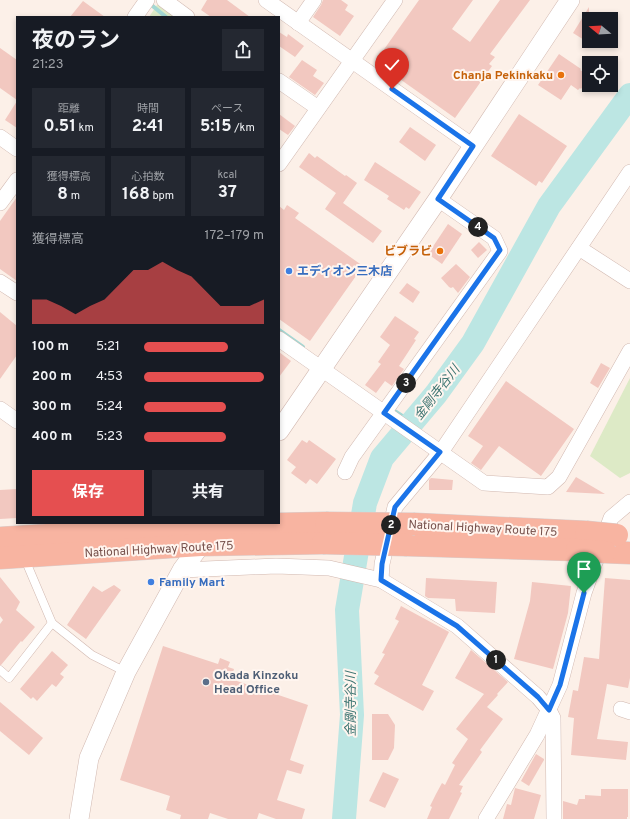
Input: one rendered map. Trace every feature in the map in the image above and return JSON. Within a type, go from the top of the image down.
[{"type":"highway","name":"National Highway Route 175","points":[[0,538],[110,531],[146,525],[216,524],[325,533],[407,545],[617,541],[630,553]]},
{"type":"highway","name":"National Highway Route 175","points":[[0,558],[201,545],[415,524],[582,541]]},
{"type":"street","points":[[135,16],[147,0]]},
{"type":"street","points":[[164,0],[186,16]]},
{"type":"street","points":[[266,0],[473,146]]},
{"type":"street","points":[[298,23],[314,0]]},
{"type":"street","points":[[280,163],[395,0]]},
{"type":"street","points":[[280,430],[438,199],[570,0]]},
{"type":"street","points":[[280,82],[318,108]]},
{"type":"street","points":[[0,138],[16,148]]},
{"type":"street","points":[[381,580],[382,564],[395,507],[440,452],[630,172]]},
{"type":"street","points":[[0,203],[16,181]]},
{"type":"street","points":[[345,472],[352,457],[388,416],[500,250],[494,238],[438,199]]},
{"type":"street","points":[[579,248],[630,280]]},
{"type":"street","points":[[0,282],[16,293]]},
{"type":"street","points":[[280,340],[484,483],[548,488],[559,477],[630,351]]},
{"type":"street","points":[[0,409],[16,420]]},
{"type":"street","points":[[486,819],[537,735],[549,710],[560,685],[584,593],[611,518],[630,502]]},
{"type":"street","points":[[79,819],[89,758],[126,672],[182,570],[216,524]]},
{"type":"street","points":[[182,570],[276,566],[329,568],[381,580],[457,626],[538,697],[549,710],[553,718],[554,819]]},
{"type":"lane","points":[[24,556],[52,623],[92,655],[126,672]]},
{"type":"lane","points":[[0,670],[9,678],[52,623]]},
{"type":"green space","points":[[166,3],[185,16],[150,16],[157,5]]},
{"type":"green space","points":[[630,378],[630,473],[620,478],[590,456]]},
{"type":"building","points":[[207,0],[227,0],[249,16],[210,16],[201,10]]},
{"type":"building","points":[[323,0],[341,0],[348,5],[345,10],[354,16],[340,36],[313,17]]},
{"type":"building","points":[[419,0],[473,0],[452,29],[470,42],[500,0],[530,0],[490,54],[495,57],[489,64],[492,66],[455,118],[380,65],[385,58],[380,55]]},
{"type":"building","points":[[83,1],[104,16],[71,16]]},
{"type":"building","points":[[582,18],[582,39],[573,33]]},
{"type":"building","points":[[280,33],[287,37],[288,34],[304,46],[295,57],[280,47]]},
{"type":"building","points":[[0,48],[16,59],[16,99],[0,88]]},
{"type":"building","points":[[559,54],[582,71],[581,89],[580,88],[578,90],[571,85],[561,100],[538,85]]},
{"type":"building","points":[[302,60],[317,70],[313,76],[324,83],[315,95],[289,77]]},
{"type":"building","points":[[16,103],[16,127],[5,120]]},
{"type":"building","points":[[519,114],[567,146],[542,183],[539,181],[536,186],[491,156]]},
{"type":"building","points":[[280,115],[295,126],[288,135],[280,130]]},
{"type":"building","points":[[410,127],[436,145],[425,161],[399,142]]},
{"type":"building","points":[[309,153],[315,158],[317,156],[357,183],[343,203],[382,231],[373,243],[325,209],[336,193],[299,167]]},
{"type":"building","points":[[375,162],[421,192],[409,209],[406,207],[404,210],[387,199],[389,196],[364,180]]},
{"type":"building","points":[[16,198],[16,280],[0,269],[0,221]]},
{"type":"building","points":[[287,205],[299,213],[295,218],[363,266],[310,341],[280,320],[280,207],[284,210]]},
{"type":"building","points":[[448,224],[462,234],[442,264],[428,254]]},
{"type":"building","points":[[479,242],[487,250],[478,258],[471,250]]},
{"type":"building","points":[[456,264],[470,277],[458,293],[453,287],[449,287],[441,278]]},
{"type":"building","points":[[407,283],[420,292],[413,303],[399,293]]},
{"type":"building","points":[[0,312],[16,325],[16,356],[0,379]]},
{"type":"building","points":[[395,316],[419,332],[414,339],[416,340],[399,366],[404,369],[392,386],[385,381],[376,393],[365,385],[381,364],[378,362],[390,345],[380,337]]},
{"type":"building","points":[[280,353],[291,361],[280,376]]},
{"type":"building","points":[[601,363],[610,368],[598,388],[590,383]]},
{"type":"building","points":[[506,381],[574,429],[541,476],[499,446],[481,470],[471,463],[483,446],[468,436]]},
{"type":"building","points":[[302,440],[307,443],[309,440],[336,459],[317,484],[310,479],[306,484],[291,473],[296,467],[287,460]]},
{"type":"building","points":[[576,477],[605,494],[566,492]]},
{"type":"building","points":[[431,478],[453,480],[452,490],[429,490],[429,480]]},
{"type":"building","points":[[16,489],[16,518],[0,519],[0,490]]},
{"type":"building","points":[[0,577],[20,602],[16,610],[35,627],[1,665],[0,624],[3,620],[0,616]]},
{"type":"building","points":[[426,578],[497,582],[495,613],[456,611],[455,599],[428,598],[425,596]]},
{"type":"building","points":[[605,578],[630,580],[630,678],[628,688],[607,684],[597,739],[628,742],[626,760],[571,755],[574,718],[568,717],[573,690],[578,691],[584,657],[599,659]]},
{"type":"building","points":[[532,582],[571,586],[568,613],[553,669],[514,659],[530,601]]},
{"type":"building","points":[[114,585],[121,590],[86,639],[67,625],[93,586],[102,592]]},
{"type":"building","points":[[401,606],[449,632],[422,685],[434,691],[423,711],[374,684],[379,676],[374,673],[385,654],[382,653],[399,621],[395,619]]},
{"type":"building","points":[[163,646],[218,664],[220,658],[230,662],[228,667],[234,669],[231,679],[308,705],[290,760],[304,765],[301,774],[287,770],[277,800],[305,809],[302,819],[276,819],[259,813],[257,819],[228,819],[210,813],[208,819],[180,819],[181,815],[166,810],[170,796],[120,780]]},
{"type":"building","points":[[471,650],[508,682],[487,707],[503,719],[480,750],[482,752],[459,785],[463,786],[460,792],[462,793],[449,819],[427,819],[432,807],[430,806],[436,794],[442,783],[445,785],[455,765],[452,763],[468,739],[456,729],[484,694],[455,678]]},
{"type":"building","points":[[52,651],[68,665],[60,674],[64,677],[56,687],[52,684],[37,701],[33,697],[31,699],[20,689]]},
{"type":"building","points":[[0,702],[43,738],[29,755],[0,731]]},
{"type":"building","points":[[372,714],[388,714],[395,725],[394,748],[388,760],[372,760]]},
{"type":"building","points":[[536,754],[544,760],[529,786],[521,781]]},
{"type":"building","points":[[383,772],[399,779],[385,808],[369,801]]},
{"type":"building","points":[[515,788],[541,795],[534,819],[503,819],[507,804],[511,805]]},
{"type":"building","points":[[601,789],[628,789],[627,819],[563,819],[563,801],[577,805],[579,799],[585,799],[585,795],[601,796]]},
{"type":"waterway","points":[[149,3],[165,16]]},
{"type":"waterway","name":"金剛寺谷川","points":[[344,819],[352,715],[347,610],[365,503],[382,458],[436,394],[473,343],[549,206],[630,95]]},
{"type":"waterway","points":[[280,331],[303,347]]},
{"type":"waterway","points":[[390,408],[413,423]]},
{"type":"place","name":"Chanja Pekinkaku","points":[[561,75]]},
{"type":"place","name":"ビブラビ","points":[[440,251]]},
{"type":"place","name":"エディオン三木店","points":[[289,271]]},
{"type":"place","name":"Family Mart","points":[[151,582]]},
{"type":"place","name":"Okada Kinzoku Head Office","points":[[206,682]]},
{"type":"route","points":[[392,89],[473,146],[438,199],[494,238],[500,250],[384,413],[440,452],[395,507],[382,564],[381,580],[457,626],[538,697],[549,710],[560,685],[584,593]]}]
